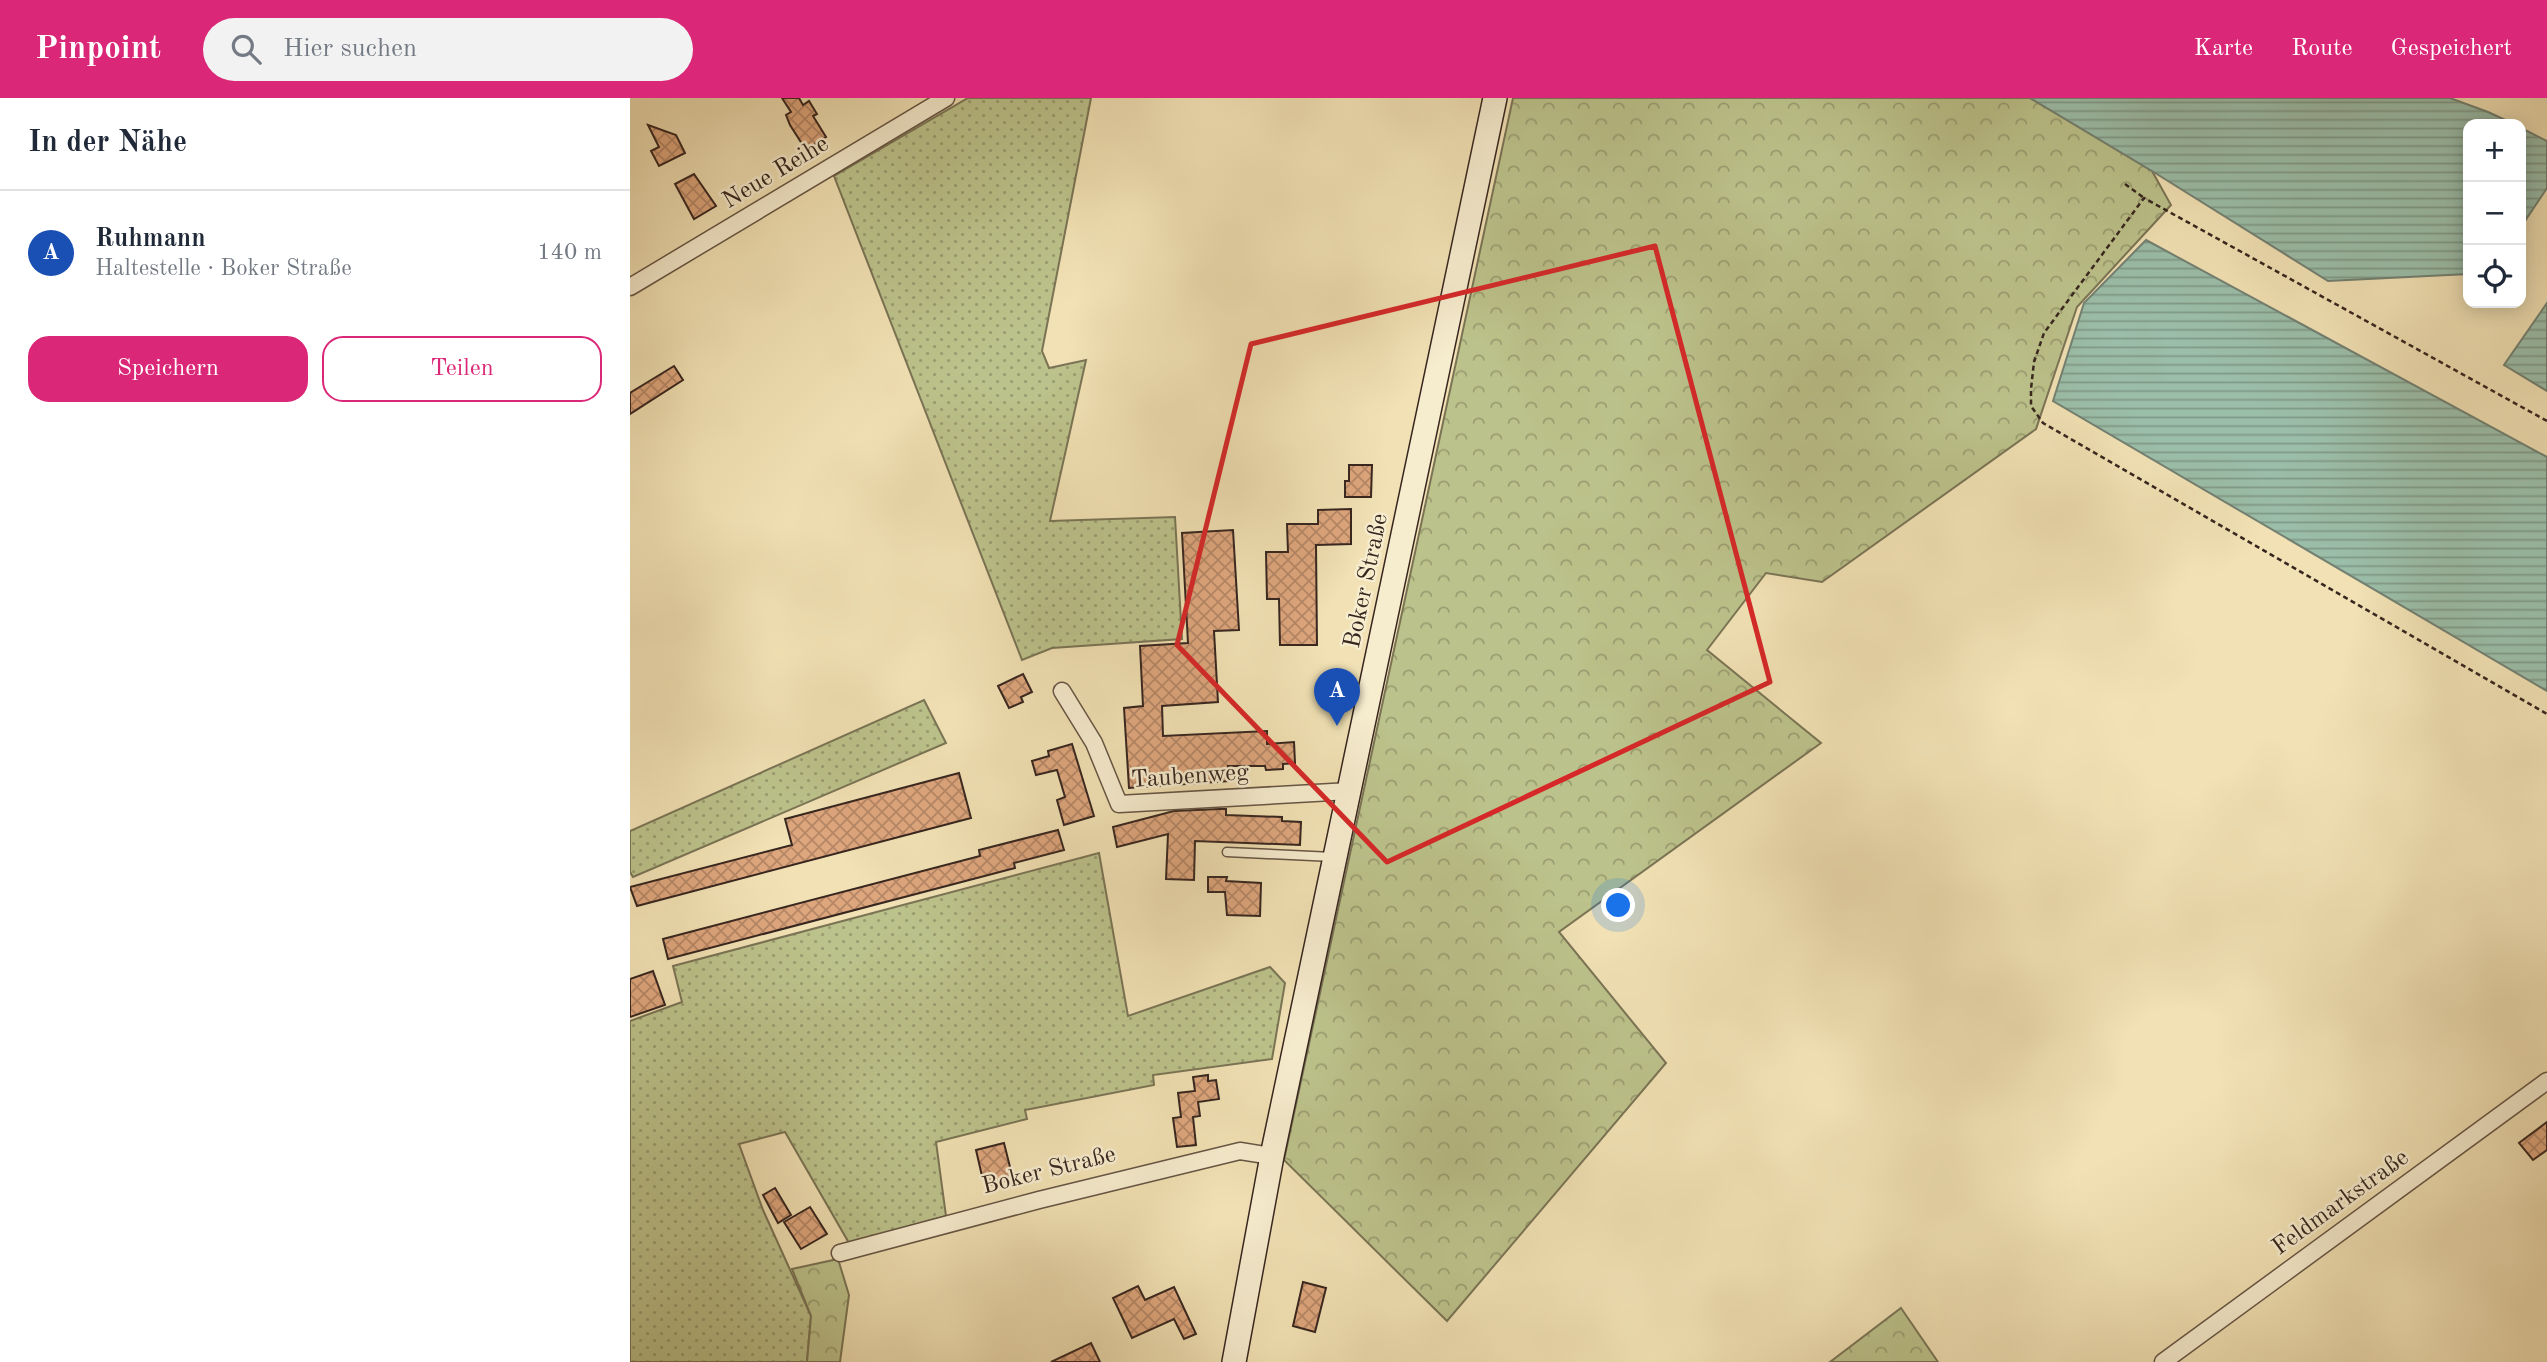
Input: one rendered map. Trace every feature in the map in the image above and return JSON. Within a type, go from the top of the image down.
[{"type":"main road","name":"Boker Straße","points":[[1234,1362],[1272,1156],[1495,98]]},
{"type":"street","name":"Neue Reihe","points":[[630,287],[946,98]]},
{"type":"street","name":"Taubenweg","points":[[1062,691],[1094,743],[1118,804],[1350,791]]},
{"type":"street","name":"Feldmarkstraße","points":[[2162,1362],[2547,1081]]},
{"type":"street","name":"Boker Straße","points":[[840,1252],[1240,1151],[1272,1156]]},
{"type":"lane","points":[[1227,852],[1335,857]]},
{"type":"path","points":[[2125,184],[2144,198],[2547,421]]},
{"type":"path","points":[[2144,198],[2044,333],[2034,362],[2031,389],[2031,406],[2043,423],[2547,714]]},
{"type":"highlighted area","points":[[1655,246],[1770,682],[1387,862],[1177,645],[1251,344]]},
{"type":"green space","points":[[968,98],[1091,98],[1042,351],[1049,368],[1086,360],[1050,521],[1175,517],[1182,639],[1052,648],[1022,660],[834,176]]},
{"type":"green space","points":[[1513,98],[2030,98],[2152,171],[2171,205],[2077,307],[2036,429],[1822,582],[1766,573],[1707,650],[1821,743],[1559,932],[1666,1063],[1447,1321],[1284,1160]]},
{"type":"green space","points":[[924,700],[946,743],[633,877],[630,872],[630,831]]},
{"type":"green space","points":[[1099,853],[1128,1016],[1270,967],[1285,983],[1272,1059],[1153,1075],[1154,1085],[1025,1110],[1027,1119],[936,1142],[946,1216],[849,1243],[785,1132],[739,1144],[763,1210],[811,1316],[807,1362],[630,1362],[630,1021],[682,1002],[673,966]]},
{"type":"green space","points":[[838,1259],[849,1295],[840,1362],[807,1362],[811,1316],[792,1269]]},
{"type":"green space","points":[[1901,1308],[1938,1362],[1830,1362]]},
{"type":"shaded area","points":[[2030,98],[2450,98],[2503,119],[2463,119],[2463,274],[2328,281]]},
{"type":"shaded area","points":[[2526,130],[2547,141],[2547,188],[2526,220]]},
{"type":"shaded area","points":[[2146,240],[2547,457],[2547,691],[2053,401],[2084,303]]},
{"type":"shaded area","points":[[2547,303],[2547,391],[2504,365]]},
{"type":"building","points":[[782,98],[799,98],[803,105],[809,101],[817,114],[813,116],[826,137],[806,150],[790,125],[786,115],[791,112]]},
{"type":"building","points":[[648,125],[676,135],[685,153],[659,166],[651,151],[659,147]]},
{"type":"building","points":[[694,174],[716,206],[694,219],[675,184]]},
{"type":"building","points":[[674,366],[683,380],[630,414],[630,393]]},
{"type":"building","points":[[1349,465],[1372,465],[1371,497],[1345,497]]},
{"type":"building","points":[[1351,509],[1351,544],[1316,545],[1317,645],[1280,645],[1279,599],[1267,599],[1266,552],[1288,552],[1287,524],[1318,524],[1318,510]]},
{"type":"building","points":[[1233,530],[1239,630],[1214,631],[1218,702],[1162,706],[1163,736],[1267,731],[1267,744],[1294,742],[1295,763],[1283,764],[1283,769],[1266,770],[1265,766],[1228,766],[1229,781],[1129,788],[1124,708],[1143,706],[1140,646],[1188,643],[1182,533]]},
{"type":"building","points":[[1023,674],[1032,692],[1021,697],[1023,702],[1009,708],[998,686]]},
{"type":"building","points":[[1072,744],[1094,816],[1064,825],[1057,800],[1065,797],[1057,770],[1036,775],[1032,761],[1049,756],[1048,751]]},
{"type":"building","points":[[959,773],[971,818],[637,906],[630,887],[792,845],[785,819]]},
{"type":"building","points":[[1226,809],[1226,815],[1282,817],[1282,821],[1301,822],[1300,845],[1195,841],[1194,880],[1166,879],[1168,834],[1117,847],[1113,827],[1174,811]]},
{"type":"building","points":[[1058,830],[1064,850],[1014,863],[1015,868],[668,959],[663,939],[980,856],[979,850]]},
{"type":"building","points":[[1208,877],[1227,877],[1226,881],[1261,883],[1260,916],[1227,915],[1225,892],[1208,892]]},
{"type":"building","points":[[653,971],[665,1005],[630,1017],[630,979]]},
{"type":"building","points":[[1208,1075],[1208,1081],[1216,1080],[1219,1099],[1198,1102],[1200,1116],[1193,1117],[1196,1145],[1177,1147],[1173,1118],[1181,1117],[1178,1093],[1195,1091],[1193,1077]]},
{"type":"building","points":[[2547,1122],[2547,1150],[2533,1160],[2519,1143]]},
{"type":"building","points":[[1004,1143],[1013,1179],[990,1185],[987,1175],[982,1176],[976,1150]]},
{"type":"building","points":[[775,1188],[791,1215],[778,1223],[763,1195]]},
{"type":"building","points":[[810,1207],[827,1234],[801,1249],[784,1222]]},
{"type":"building","points":[[1303,1282],[1326,1288],[1315,1332],[1293,1326]]},
{"type":"building","points":[[1138,1286],[1145,1300],[1174,1287],[1196,1334],[1184,1339],[1174,1319],[1132,1338],[1113,1298]]},
{"type":"building","points":[[1091,1343],[1100,1362],[1051,1362]]},
{"type":"place","name":"Ruhmann","points":[[1337,726]]}]
